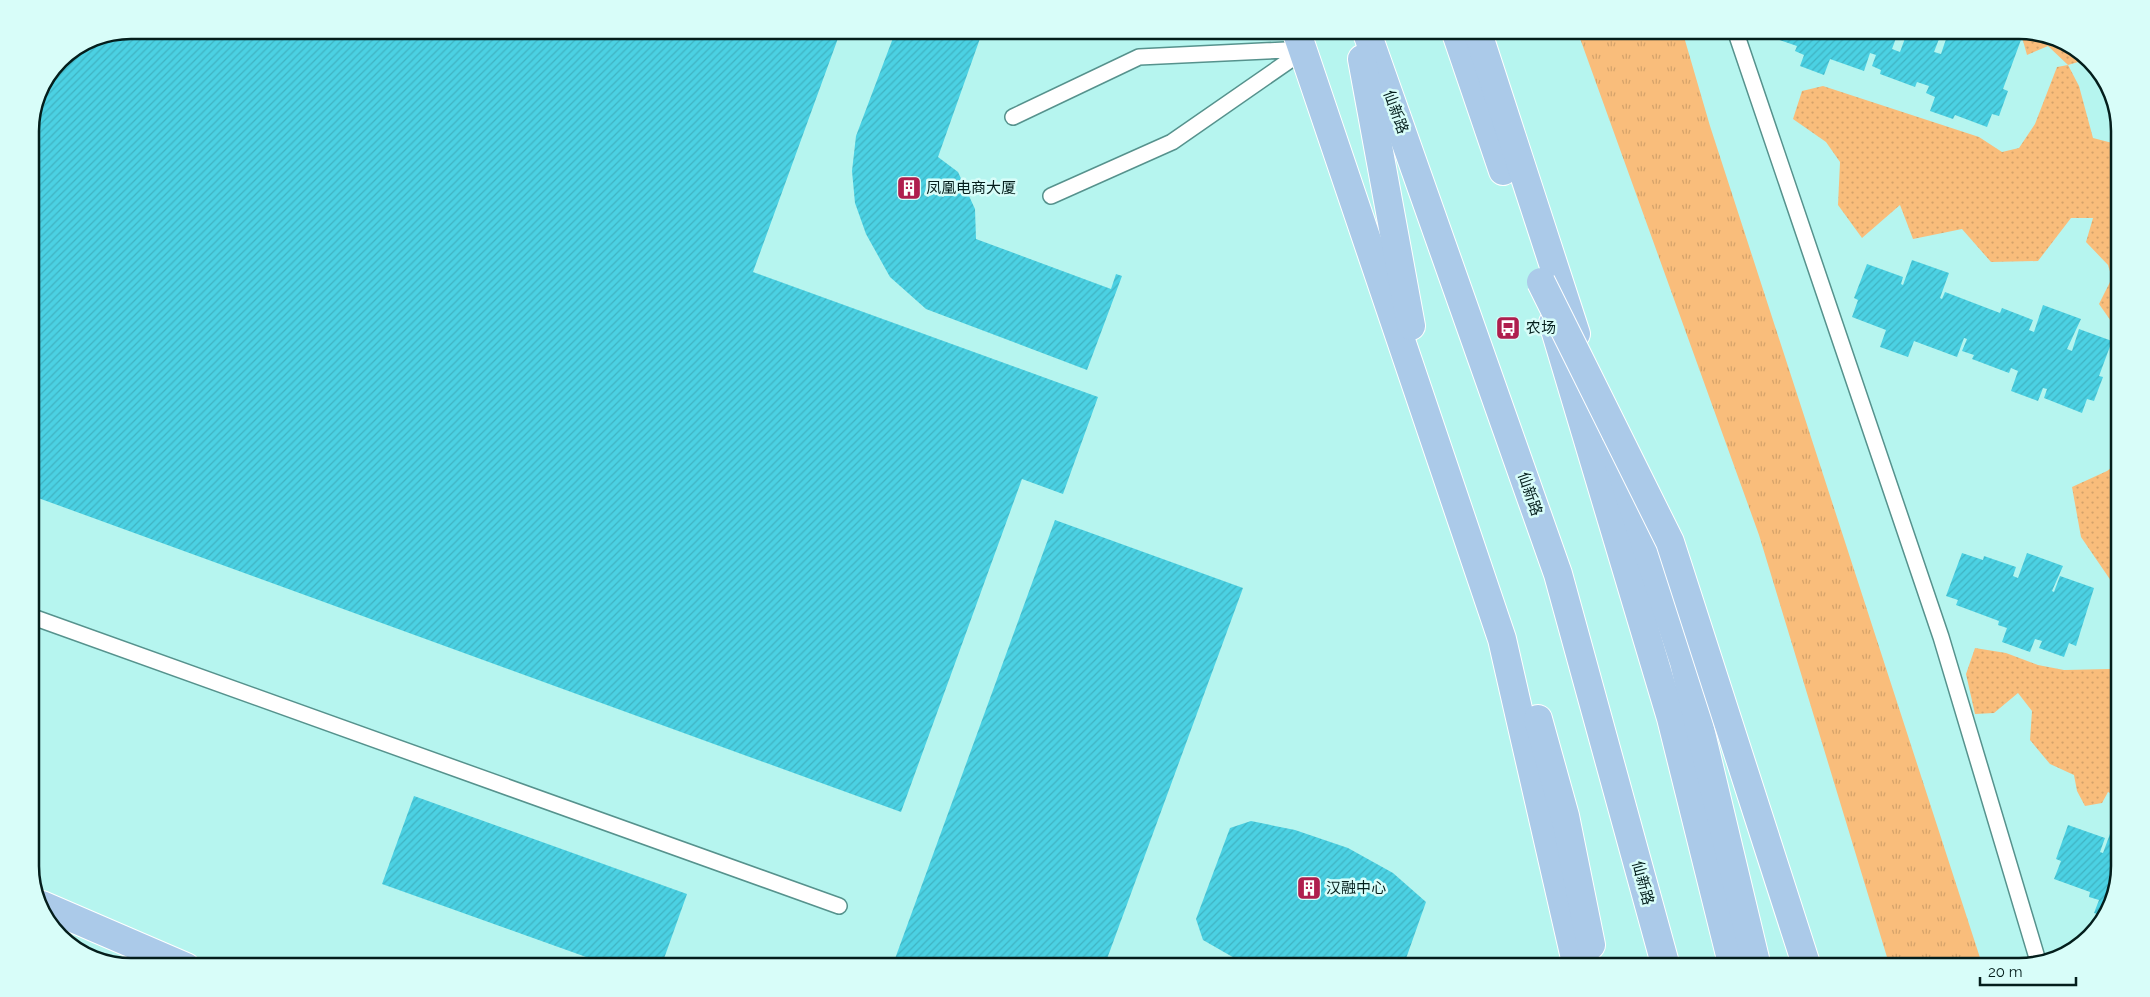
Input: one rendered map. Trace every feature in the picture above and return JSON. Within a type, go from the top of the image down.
[{"type":"main road","points":[[1299,39],[1502,639],[1575,958]]},
{"type":"main road","points":[[1359,39],[1410,320],[1505,598],[1565,816],[1593,958]]},
{"type":"main road","name":"仙新路","points":[[1369,39],[1558,574],[1664,958]]},
{"type":"main road","points":[[1458,39],[1541,282],[1671,718],[1731,958]]},
{"type":"main road","points":[[1479,39],[1684,662],[1755,958]]},
{"type":"main road","points":[[1541,282],[1670,542],[1804,958]]},
{"type":"main road","points":[[49,908],[165,958]]},
{"type":"lane","points":[[1738,39],[1941,637],[2037,956]]},
{"type":"lane","points":[[1013,116],[1139,57],[1306,49],[1172,142],[1051,196]]},
{"type":"lane","points":[[39,619],[839,906]]},
{"type":"green space","points":[[1580,39],[1685,39],[1710,126],[1980,958],[1887,958],[1759,535]]},
{"type":"green space","points":[[2023,39],[2049,44],[2065,51],[2079,62],[2068,65],[2048,46],[2027,55]]},
{"type":"green space","points":[[2068,65],[2079,86],[2093,138],[2111,143],[2111,275],[2108,265],[2086,242],[2093,218],[2071,218],[2038,261],[1991,262],[1962,229],[1913,239],[1900,205],[1862,238],[1838,205],[1840,162],[1826,142],[1793,119],[1802,91],[1823,86],[1979,137],[2002,152],[2019,148],[2035,124],[2057,67]]},
{"type":"green space","points":[[2111,280],[2111,321],[2099,304]]},
{"type":"green space","points":[[2111,468],[2111,581],[2081,537],[2072,487]]},
{"type":"green space","points":[[1975,648],[2006,653],[2038,665],[2064,670],[2111,668],[2111,794],[2108,792],[2102,803],[2085,806],[2077,791],[2074,775],[2050,764],[2030,740],[2032,711],[2018,693],[1994,713],[1975,714],[1966,674]]},
{"type":"building","points":[[131,39],[838,39],[753,272],[1098,397],[1063,494],[1022,479],[901,812],[39,498],[39,125],[42,107],[48,90],[62,70],[90,48],[107,42]]},
{"type":"building","name":"凤凰电商大厦","points":[[893,39],[980,39],[938,157],[958,172],[975,209],[976,239],[1111,289],[1116,274],[1122,276],[1087,370],[926,309],[890,277],[866,234],[855,203],[852,171],[856,136]]},
{"type":"building","points":[[1777,39],[1896,39],[1892,49],[1900,52],[1905,39],[1939,39],[1934,52],[1941,54],[1946,39],[2021,39],[2003,89],[2008,91],[1999,116],[1992,114],[1987,127],[1955,115],[1953,119],[1930,111],[1935,97],[1926,93],[1929,86],[1917,82],[1915,87],[1880,74],[1881,70],[1872,66],[1876,55],[1870,53],[1864,71],[1830,59],[1824,75],[1800,66],[1804,55],[1795,51],[1797,46]]},
{"type":"building","points":[[1912,260],[1949,273],[1940,298],[1942,299],[1945,292],[2000,313],[2002,308],[2033,320],[2029,330],[2034,332],[2043,305],[2081,319],[2067,349],[2072,351],[2079,329],[2111,341],[2099,376],[2103,377],[2094,401],[2087,399],[2082,413],[2044,398],[2047,389],[2043,388],[2038,401],[2011,391],[2018,371],[2011,368],[2009,373],[1972,359],[1974,355],[1962,351],[1967,339],[1964,338],[1957,357],[1914,341],[1908,357],[1880,347],[1886,330],[1852,317],[1858,300],[1854,298],[1867,264],[1903,277],[1901,284],[1903,285]]},
{"type":"building","points":[[1055,520],[1243,588],[1107,958],[895,958]]},
{"type":"building","points":[[1962,553],[1983,560],[1984,556],[2016,567],[2013,576],[2018,578],[2027,553],[2063,566],[2052,591],[2054,592],[2060,576],[2094,588],[2076,646],[2069,643],[2064,657],[2039,648],[2042,641],[2035,639],[2030,652],[2002,642],[2007,628],[1998,625],[1999,621],[1956,605],[1958,600],[1946,596]]},
{"type":"building","points":[[414,796],[687,894],[664,958],[589,958],[382,884]]},
{"type":"building","name":"汉融中心","points":[[1251,821],[1295,830],[1348,848],[1393,873],[1426,902],[1406,958],[1234,958],[1203,940],[1196,919],[1230,828]]},
{"type":"building","points":[[2068,825],[2105,838],[2100,852],[2103,853],[2111,831],[2111,872],[2106,896],[2098,914],[2094,913],[2099,900],[2089,897],[2090,892],[2054,879],[2061,861],[2056,859]]},
{"type":"place","name":"凤凰电商大厦","points":[[909,188]]},
{"type":"place","name":"农场","points":[[1508,328]]},
{"type":"place","name":"汉融中心","points":[[1309,888]]}]
